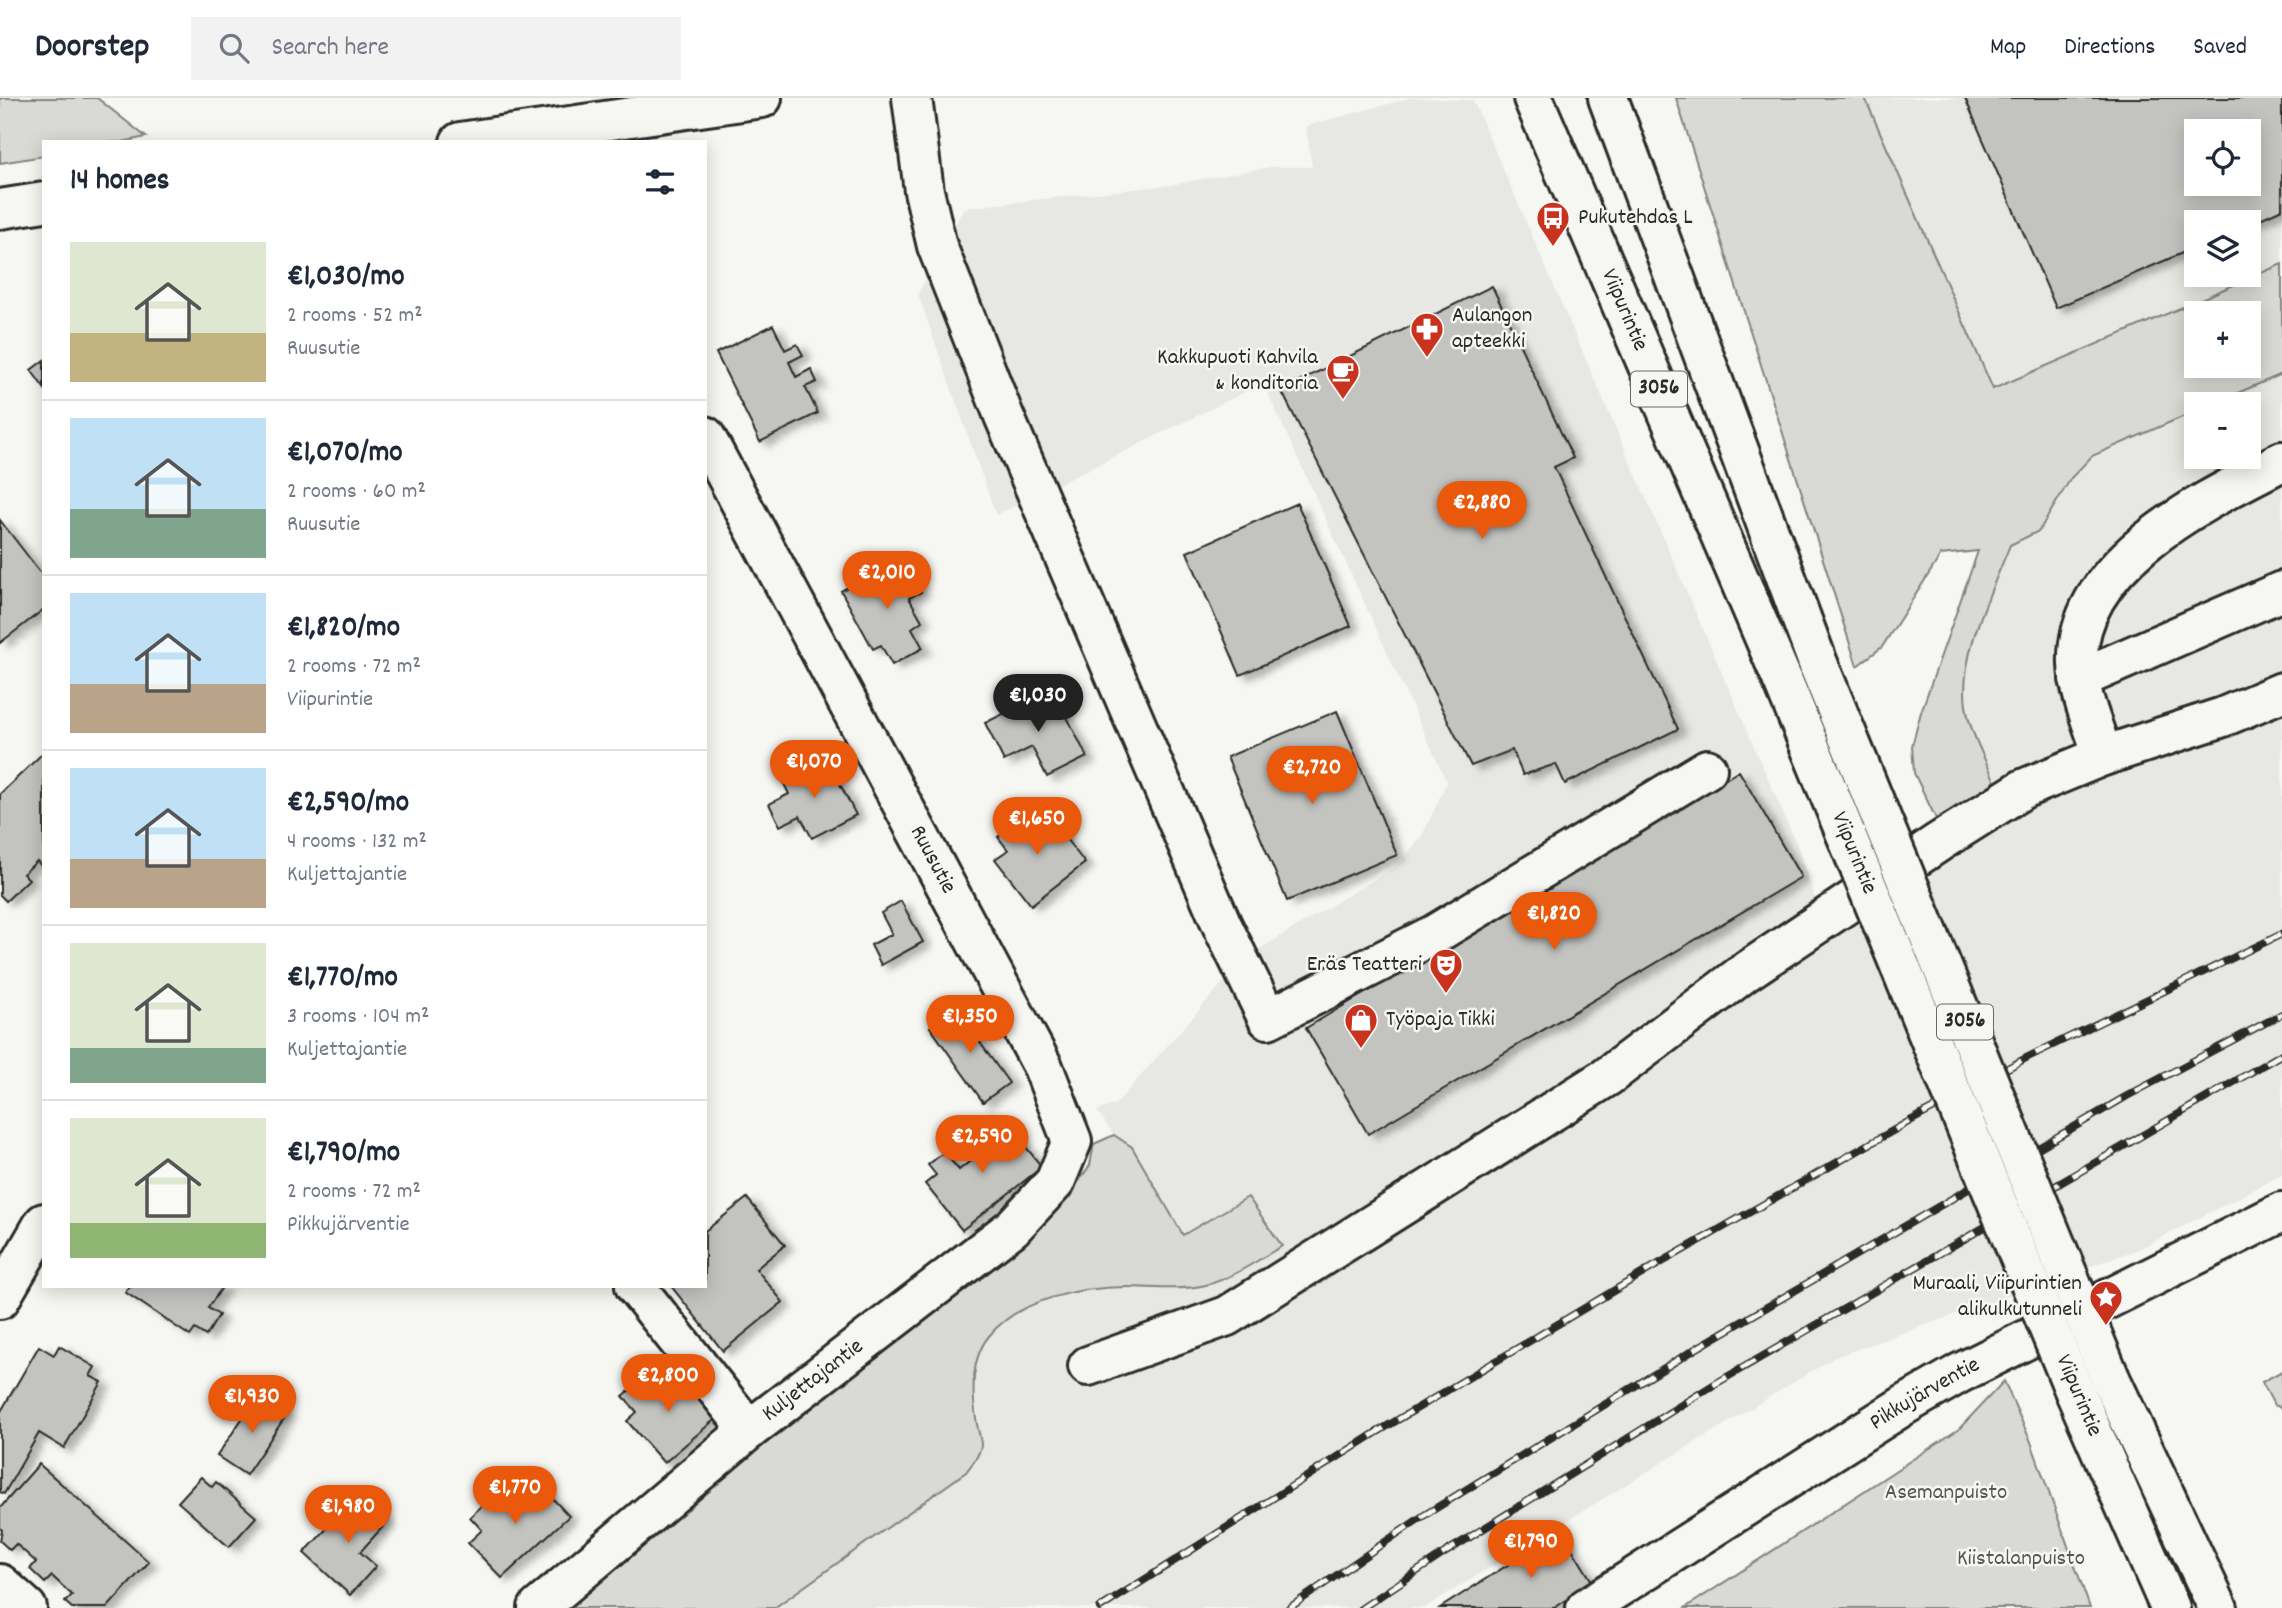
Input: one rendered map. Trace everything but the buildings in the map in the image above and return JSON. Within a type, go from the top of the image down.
[{"type":"main road","points":[[488,140],[612,131],[762,98]]},
{"type":"main road","points":[[912,98],[924,191],[937,246],[1004,416],[1217,912],[1268,1018],[1435,934],[1707,769]]},
{"type":"main road","name":"Viipurintie","points":[[1533,98],[1783,681],[2075,1392],[2171,1608]]},
{"type":"main road","name":"Viipurintie","points":[[1608,98],[1819,666],[2110,1378],[2218,1608]]},
{"type":"main road","points":[[0,209],[42,202]]},
{"type":"main road","name":"Ruusutie","points":[[707,440],[1043,1067],[1072,1141]]},
{"type":"main road","points":[[2103,756],[2079,679],[2077,661],[2080,637],[2100,592],[2134,551],[2179,517],[2282,461]]},
{"type":"main road","points":[[2079,679],[2282,591]]},
{"type":"main road","points":[[1088,1366],[1227,1316],[1607,1077],[1744,974],[1939,842],[2023,789],[2103,756],[2224,717],[2282,692]]},
{"type":"main road","name":"Kuljettajantie","points":[[538,1608],[749,1430],[1012,1228],[1055,1182],[1072,1141]]},
{"type":"main road","name":"Pikkujärventie","points":[[1586,1608],[1903,1406],[1960,1373],[2282,1212]]},
{"type":"main road","points":[[0,1299],[42,1226]]},
{"type":"main road","points":[[637,1288],[749,1430]]},
{"type":"main road","points":[[0,1584],[27,1608]]},
{"type":"shaded area","points":[[1411,98],[1473,100],[1799,850],[1819,911],[1955,859],[1914,773],[2058,361],[1992,389],[1865,98],[2282,98],[2282,264],[2261,273],[2261,210],[2184,210],[2184,287],[2229,287],[2197,301],[2184,301],[2184,307],[2059,361],[2099,442],[2184,407],[2184,469],[2261,469],[2261,392],[2221,392],[2261,378],[2261,376],[2282,367],[2282,1175],[2139,1249],[1835,1357],[1424,1608],[774,1608],[952,1483],[980,1436],[974,1384],[976,1368],[987,1338],[998,1325],[1038,1302],[1057,1296],[1101,1288],[1185,1288],[1204,1285],[1282,1246],[1248,1197],[1183,1235],[1132,1147],[1114,1135],[1097,1111],[1116,1104],[1245,958],[1398,865],[1422,836],[1447,782],[1263,383],[996,515],[918,294],[964,208],[1170,185],[1270,167],[1312,167],[1306,126]]},
{"type":"green space","points":[[0,98],[97,98],[146,137],[132,140],[42,140],[42,156],[0,163]]},
{"type":"green space","points":[[1676,98],[1865,98],[1993,389],[2184,306],[2184,378],[2261,378],[2261,301],[2196,301],[2229,287],[2261,287],[2261,273],[2282,264],[2282,374],[2240,392],[2184,392],[2184,416],[2092,456],[2071,478],[2039,531],[2010,545],[1978,624],[1967,666],[1965,686],[1971,726],[1995,782],[1938,823],[1914,773],[1912,746],[1921,712],[1978,551],[1941,555],[1882,647],[1857,666]]},
{"type":"green space","points":[[1114,1135],[1132,1147],[1183,1235],[1248,1197],[1282,1246],[1236,1273],[1206,1285],[1090,1289],[1034,1304],[1002,1323],[989,1336],[978,1356],[974,1402],[981,1445],[966,1472],[774,1608],[553,1608],[1079,1181],[1090,1165],[1094,1144]]},
{"type":"green space","points":[[2282,1371],[2282,1408],[2274,1405],[2262,1382]]},
{"type":"green space","name":"Asemanpuisto","points":[[2004,1381],[2031,1442],[2090,1608],[1685,1608],[1959,1429]]},
{"type":"railway","points":[[1100,1608],[1374,1434],[1655,1266],[2028,1057],[2282,934]]},
{"type":"railway","points":[[1289,1608],[1423,1516],[1697,1348],[2127,1096],[2282,1014]]},
{"type":"railway","points":[[1362,1608],[1446,1552],[1715,1384],[2282,1054]]},
{"type":"place","name":"Pukutehdas L","points":[[1553,248]]},
{"type":"place","name":"Aulangon apteekki","points":[[1427,359]]},
{"type":"place","name":"Kakkupuoti Kahvila & konditoria","points":[[1343,401]]},
{"type":"place","name":"Eräs Teatteri","points":[[1446,995]]},
{"type":"place","name":"Työpaja Tikki","points":[[1361,1050]]},
{"type":"place","name":"Muraali, Viipurintien alikulkutunneli","points":[[2106,1327]]},
{"type":"park label","name":"Kiistalanpuisto","points":[[2021,1559]]}]
